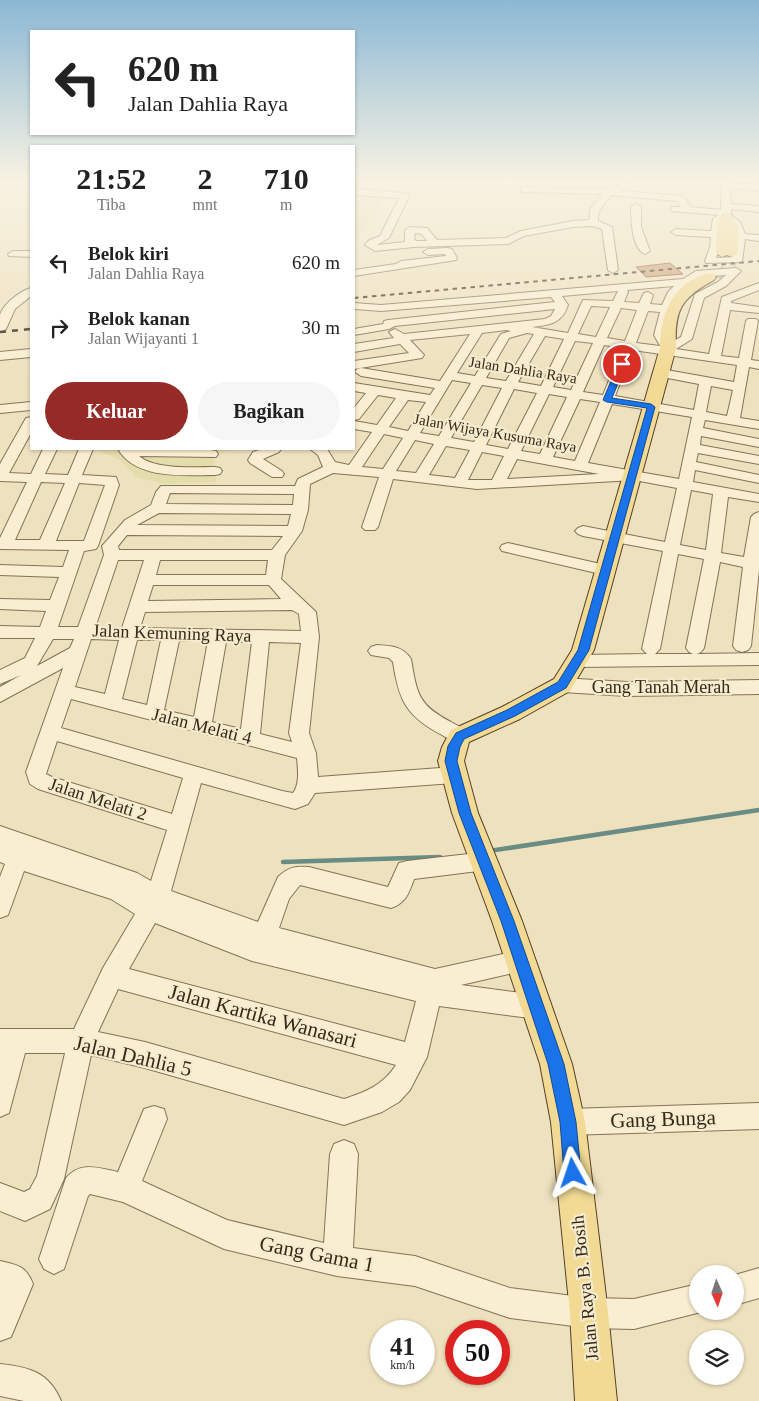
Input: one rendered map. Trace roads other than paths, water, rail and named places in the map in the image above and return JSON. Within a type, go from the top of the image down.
[{"type":"main road","points":[[727,253],[729,244]]},
{"type":"main road","points":[[460,736],[511,713],[562,685],[581,655],[668,350],[678,337],[690,298],[718,279]]},
{"type":"main road","name":"Jalan Raya B. Bosih","points":[[460,736],[454,746],[451,761],[454,775],[465,813],[483,854],[556,1064],[568,1122],[589,1313],[596,1401]]},
{"type":"street","points":[[371,244],[404,266]]},
{"type":"street","points":[[377,248],[410,244]]},
{"type":"street","points":[[609,244],[613,270]]},
{"type":"street","points":[[643,244],[645,251]]},
{"type":"street","points":[[715,244],[710,261],[738,260],[739,244]]},
{"type":"street","points":[[355,273],[452,258],[448,251],[390,256]]},
{"type":"street","points":[[736,271],[718,279],[699,296],[686,339],[668,350],[660,335],[672,292],[696,274],[736,271]]},
{"type":"street","points":[[718,279],[755,288]]},
{"type":"street","points":[[360,306],[381,308],[687,282]]},
{"type":"street","points":[[580,464],[630,346],[652,285]]},
{"type":"street","points":[[545,458],[576,395],[598,342],[626,287]]},
{"type":"street","points":[[714,358],[726,299],[755,288]]},
{"type":"street","points":[[0,329],[6,312],[14,302],[30,291]]},
{"type":"street","points":[[355,348],[403,339],[535,325],[555,320],[562,306],[554,292]]},
{"type":"street","points":[[736,295],[759,298]]},
{"type":"street","points":[[497,485],[543,390],[572,338],[587,302],[617,303],[666,309]]},
{"type":"street","points":[[355,325],[369,322],[360,306]]},
{"type":"street","points":[[355,332],[388,324],[562,306]]},
{"type":"street","points":[[357,368],[418,355],[388,324],[381,308]]},
{"type":"street","points":[[694,313],[759,310]]},
{"type":"street","points":[[725,311],[755,321],[744,362],[733,421]]},
{"type":"street","points":[[508,327],[541,334],[668,350],[759,365]]},
{"type":"street","points":[[370,527],[388,473],[478,330]]},
{"type":"street","points":[[421,477],[505,336],[524,331]]},
{"type":"street","points":[[460,482],[476,446],[541,334]]},
{"type":"street","points":[[0,356],[30,353]]},
{"type":"street","name":"Jalan Dahlia Raya","points":[[357,368],[446,380],[480,380],[759,425]]},
{"type":"street","points":[[661,374],[739,387]]},
{"type":"street","points":[[651,649],[706,382]]},
{"type":"street","points":[[355,388],[434,400]]},
{"type":"street","points":[[355,415],[374,391]]},
{"type":"street","points":[[354,468],[404,396]]},
{"type":"street","points":[[1,411],[30,406]]},
{"type":"street","points":[[0,678],[31,662],[47,633],[68,574],[84,546],[113,482],[109,479],[0,477],[30,423]]},
{"type":"street","name":"Jalan Wijaya Kusuma Raya","points":[[355,425],[580,464],[631,475]]},
{"type":"street","points":[[696,431],[759,443]]},
{"type":"street","points":[[692,448],[759,460]]},
{"type":"street","points":[[50,450],[2,544],[84,546],[111,551],[154,555],[277,555]]},
{"type":"street","points":[[46,545],[86,450]]},
{"type":"street","points":[[124,450],[132,453],[211,454]]},
{"type":"street","points":[[124,450],[137,462],[162,469],[174,471],[215,471]]},
{"type":"street","points":[[272,450],[258,456],[255,460],[277,474]]},
{"type":"street","points":[[689,465],[759,479]]},
{"type":"street","points":[[320,466],[497,485]]},
{"type":"street","points":[[273,580],[277,555],[294,530],[300,510],[320,466]]},
{"type":"street","points":[[300,510],[157,508],[166,489],[320,466],[354,468],[459,484],[497,485],[631,475],[759,498]]},
{"type":"street","points":[[695,648],[713,556],[721,491]]},
{"type":"street","name":"Jalan Kemuning Raya","points":[[157,508],[143,515],[123,530],[111,551],[85,634],[310,637]]},
{"type":"street","points":[[581,655],[651,649],[751,646],[759,517]]},
{"type":"street","points":[[123,530],[294,530]]},
{"type":"street","points":[[584,531],[755,565]]},
{"type":"street","points":[[508,548],[604,574]]},
{"type":"street","points":[[112,703],[129,634],[154,555]]},
{"type":"street","points":[[0,570],[68,574]]},
{"type":"street","points":[[563,571],[604,574]]},
{"type":"street","points":[[0,576],[68,574]]},
{"type":"street","points":[[0,632],[85,634],[51,732],[294,801],[300,799],[305,793],[309,766],[299,733],[310,637],[307,612],[296,604],[273,580],[146,580]]},
{"type":"street","points":[[0,604],[56,606]]},
{"type":"street","points":[[138,606],[296,604]]},
{"type":"street","points":[[154,714],[171,635]]},
{"type":"street","points":[[202,726],[218,635]]},
{"type":"street","points":[[250,738],[261,636]]},
{"type":"street","points":[[377,651],[392,652],[402,658],[405,683],[413,705],[423,716],[460,736]]},
{"type":"street","points":[[0,695],[78,652]]},
{"type":"street","points":[[581,655],[759,658]]},
{"type":"street","points":[[0,666],[20,666]]},
{"type":"street","name":"Gang Tanah Merah","points":[[562,685],[627,688],[759,687]]},
{"type":"street","name":"Jalan Melati 4","points":[[65,691],[306,753]]},
{"type":"street","name":"Jalan Melati 2","points":[[51,732],[36,772],[37,778],[44,783],[178,826]]},
{"type":"street","points":[[0,1197],[25,1206],[40,1199],[50,1179],[81,1041],[112,976],[153,904],[194,774]]},
{"type":"street","points":[[306,786],[454,775]]},
{"type":"street","points":[[0,835],[129,880],[153,904],[252,950],[537,1007]]},
{"type":"street","points":[[265,935],[283,888],[289,880],[297,875],[309,876],[391,898],[399,891],[403,874],[406,870],[483,854]]},
{"type":"street","points":[[0,908],[9,856],[153,904],[265,935],[432,987],[522,962]]},
{"type":"street","name":"Jalan Kartika Wanasari","points":[[112,976],[414,1057]]},
{"type":"street","name":"Jalan Dahlia 5","points":[[7,1041],[81,1041],[145,1055],[344,1112],[374,1103],[401,1083],[414,1057],[432,987]]},
{"type":"street","points":[[0,1104],[7,1041]]},
{"type":"street","name":"Gang Bunga","points":[[568,1122],[759,1116]]},
{"type":"street","points":[[54,1259],[76,1188],[82,1181],[90,1180],[125,1188],[154,1119]]},
{"type":"street","points":[[337,1261],[344,1154]]},
{"type":"street","name":"Gang Gama 1","points":[[125,1188],[224,1234],[337,1261],[415,1271],[510,1303],[589,1313],[634,1314],[689,1301]]},
{"type":"street","points":[[0,1276],[12,1279],[18,1284],[0,1326]]},
{"type":"street","points":[[744,1287],[759,1283]]},
{"type":"street","points":[[0,1380],[21,1382],[33,1387],[45,1401]]},
{"type":"waterway","points":[[489,851],[759,810]]},
{"type":"waterway","points":[[283,862],[440,857]]},
{"type":"tunnel","points":[[720,279],[730,264],[732,253]]},
{"type":"railway","points":[[355,298],[759,261]]},
{"type":"railway","points":[[0,332],[30,329]]}]
